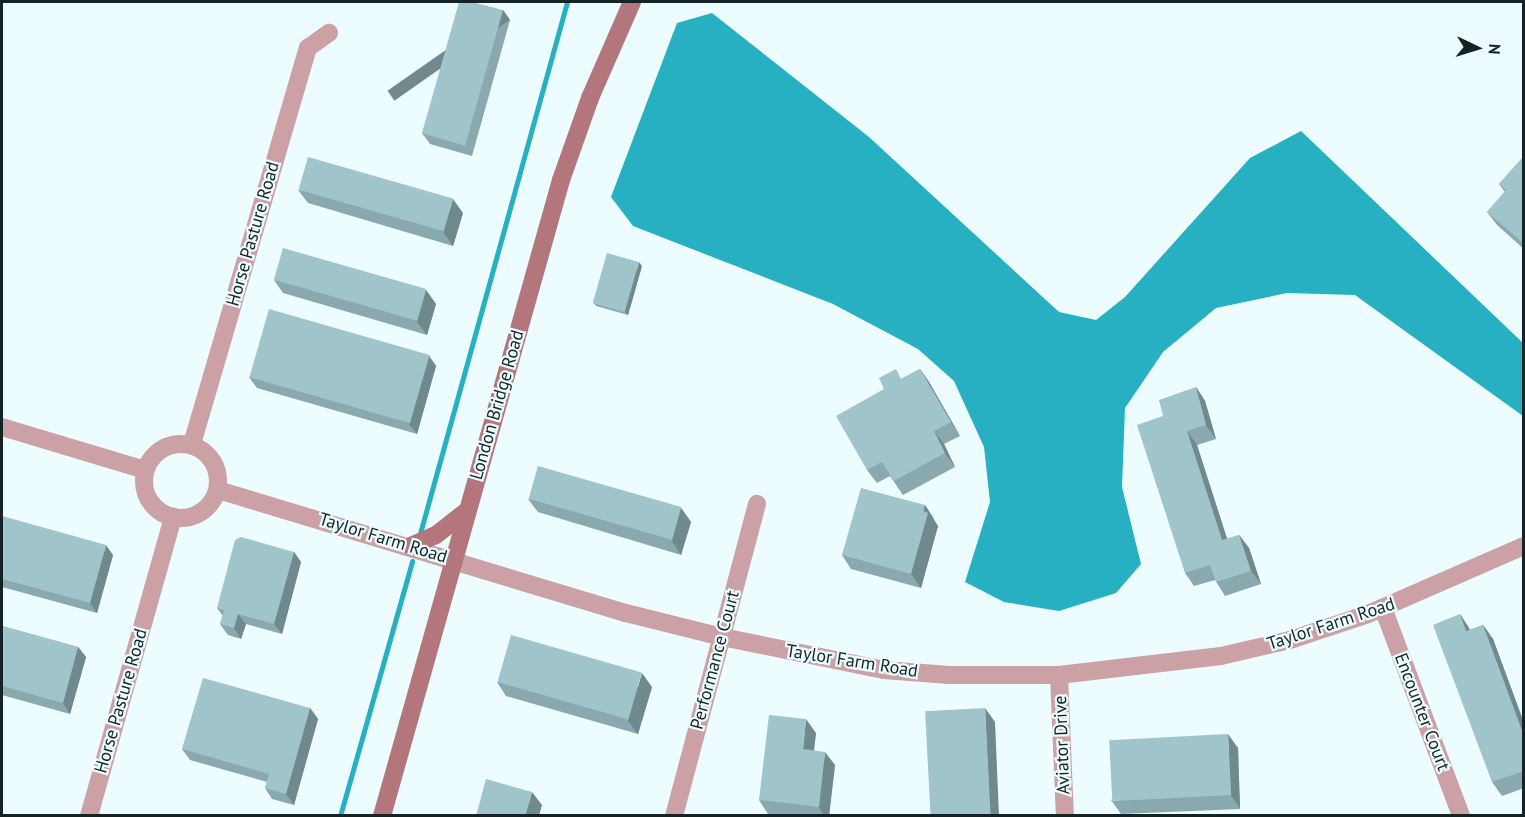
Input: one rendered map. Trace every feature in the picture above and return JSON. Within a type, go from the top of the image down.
[{"type":"street","name":"London Bridge Road","points":[[382,816],[561,180],[590,98],[632,2]]},
{"type":"street","name":"Horse Pasture Road","points":[[192,444],[308,48],[328,33]]},
{"type":"street","points":[[2,427],[145,470]]},
{"type":"street","points":[[180,443],[192,444],[211,457],[219,478],[218,490],[213,501],[196,515],[173,517],[153,505],[144,483],[145,470],[158,451],[180,443]]},
{"type":"street","name":"Taylor Farm Road","points":[[218,490],[411,546],[626,613],[722,637],[885,670],[1059,675],[1221,656],[1290,640],[1383,608],[1524,546]]},
{"type":"street","name":"Performance Court","points":[[674,816],[757,504]]},
{"type":"street","points":[[411,546],[436,535],[467,511]]},
{"type":"street","name":"Horse Pasture Road","points":[[89,816],[173,517]]},
{"type":"street","name":"Encounter Court","points":[[1383,608],[1461,816]]},
{"type":"street","name":"Aviator Drive","points":[[1059,675],[1065,816]]},
{"type":"water","points":[[712,13],[869,137],[1059,312],[1096,320],[1125,297],[1250,158],[1301,131],[1523,343],[1523,416],[1355,295],[1287,293],[1216,308],[1163,352],[1125,408],[1122,487],[1141,564],[1116,593],[1059,611],[1004,602],[965,582],[990,502],[984,447],[954,381],[918,349],[833,304],[633,226],[611,197],[677,23]]},
{"type":"building","points":[[459,2],[472,2],[503,10],[465,146],[422,133]]},
{"type":"building","points":[[1524,156],[1524,244],[1487,212],[1506,190],[1499,184]]},
{"type":"building","points":[[308,157],[453,199],[444,231],[299,190]]},
{"type":"building","points":[[283,248],[426,289],[417,321],[274,280]]},
{"type":"building","points":[[607,253],[639,262],[624,312],[593,303]]},
{"type":"building","points":[[269,309],[430,355],[410,423],[249,377]]},
{"type":"building","points":[[896,369],[901,379],[920,369],[951,422],[934,431],[945,453],[894,481],[882,462],[867,470],[836,416],[884,389],[879,378]]},
{"type":"building","points":[[1196,387],[1206,425],[1187,431],[1222,540],[1239,535],[1251,571],[1216,582],[1210,565],[1185,573],[1137,425],[1163,416],[1159,400]]},
{"type":"building","points":[[538,466],[681,507],[672,540],[529,499]]},
{"type":"building","points":[[861,488],[925,505],[923,511],[928,513],[911,574],[842,555]]},
{"type":"building","points":[[2,516],[106,545],[90,603],[2,579]]},
{"type":"building","points":[[241,537],[294,552],[274,624],[238,614],[234,628],[220,624],[224,610],[217,608],[235,540]]},
{"type":"building","points":[[1460,614],[1466,631],[1483,625],[1524,736],[1524,771],[1492,782],[1433,625]]},
{"type":"building","points":[[2,626],[78,647],[63,703],[2,686]]},
{"type":"building","points":[[511,635],[642,672],[628,720],[497,682]]},
{"type":"building","points":[[203,678],[310,708],[286,794],[265,788],[269,774],[182,749]]},
{"type":"building","points":[[985,708],[991,816],[931,816],[925,711]]},
{"type":"building","points":[[769,715],[806,719],[803,749],[825,752],[819,807],[759,800]]},
{"type":"building","points":[[1228,734],[1231,795],[1112,801],[1109,740]]},
{"type":"building","points":[[486,779],[532,792],[525,816],[476,816]]},
{"type":"waterway","points":[[419,537],[567,2]]},
{"type":"waterway","points":[[340,816],[412,561]]}]
